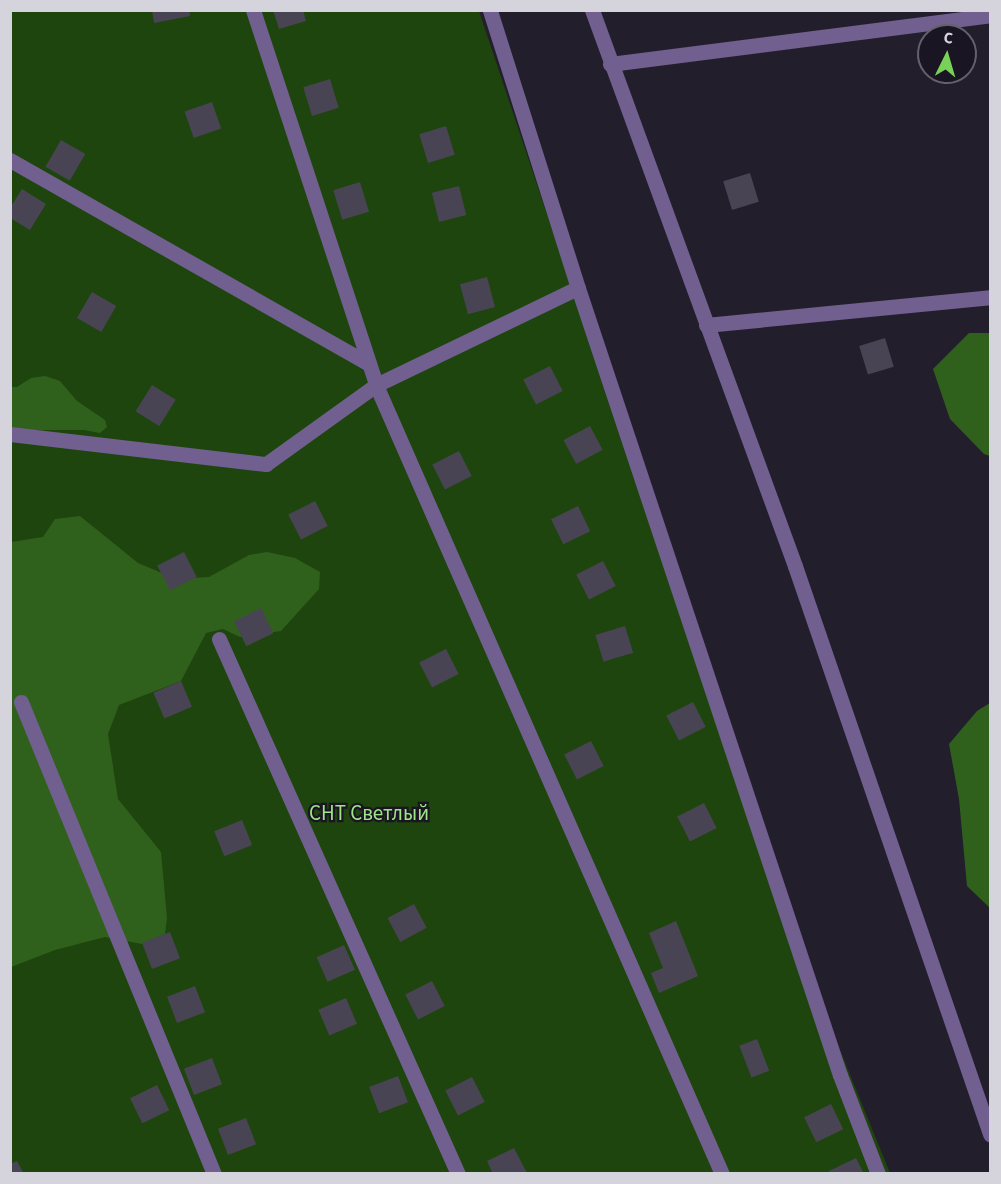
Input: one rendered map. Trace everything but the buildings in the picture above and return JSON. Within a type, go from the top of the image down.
[{"type":"lane","points":[[253,10],[376,385],[722,1173]]},
{"type":"lane","points":[[490,10],[578,288],[840,1075],[878,1173]]},
{"type":"lane","points":[[592,10],[795,566],[990,1134]]},
{"type":"lane","points":[[610,64],[990,15]]},
{"type":"lane","points":[[10,160],[369,364]]},
{"type":"lane","points":[[10,434],[266,464],[376,385],[578,288]]},
{"type":"lane","points":[[706,325],[990,297]]},
{"type":"lane","points":[[219,639],[458,1173]]},
{"type":"lane","points":[[21,702],[214,1173]]},
{"type":"green space","name":"СНТ Светлый","points":[[10,11],[479,11],[763,861],[890,1173],[11,1173]]},
{"type":"green space","points":[[969,333],[990,333],[990,456],[984,454],[950,419],[933,369]]},
{"type":"green space","points":[[45,376],[60,381],[77,401],[105,420],[107,427],[100,433],[84,430],[11,430],[10,387],[17,387],[31,378]]},
{"type":"green space","points":[[80,516],[138,563],[176,579],[209,577],[249,555],[267,552],[295,558],[320,572],[319,589],[281,631],[240,637],[223,629],[206,633],[181,681],[119,705],[108,734],[118,799],[161,852],[167,918],[165,934],[142,944],[105,937],[55,950],[11,967],[11,542],[43,537],[55,519]]},
{"type":"green space","points":[[990,703],[990,908],[967,886],[959,799],[949,744],[977,711]]}]
